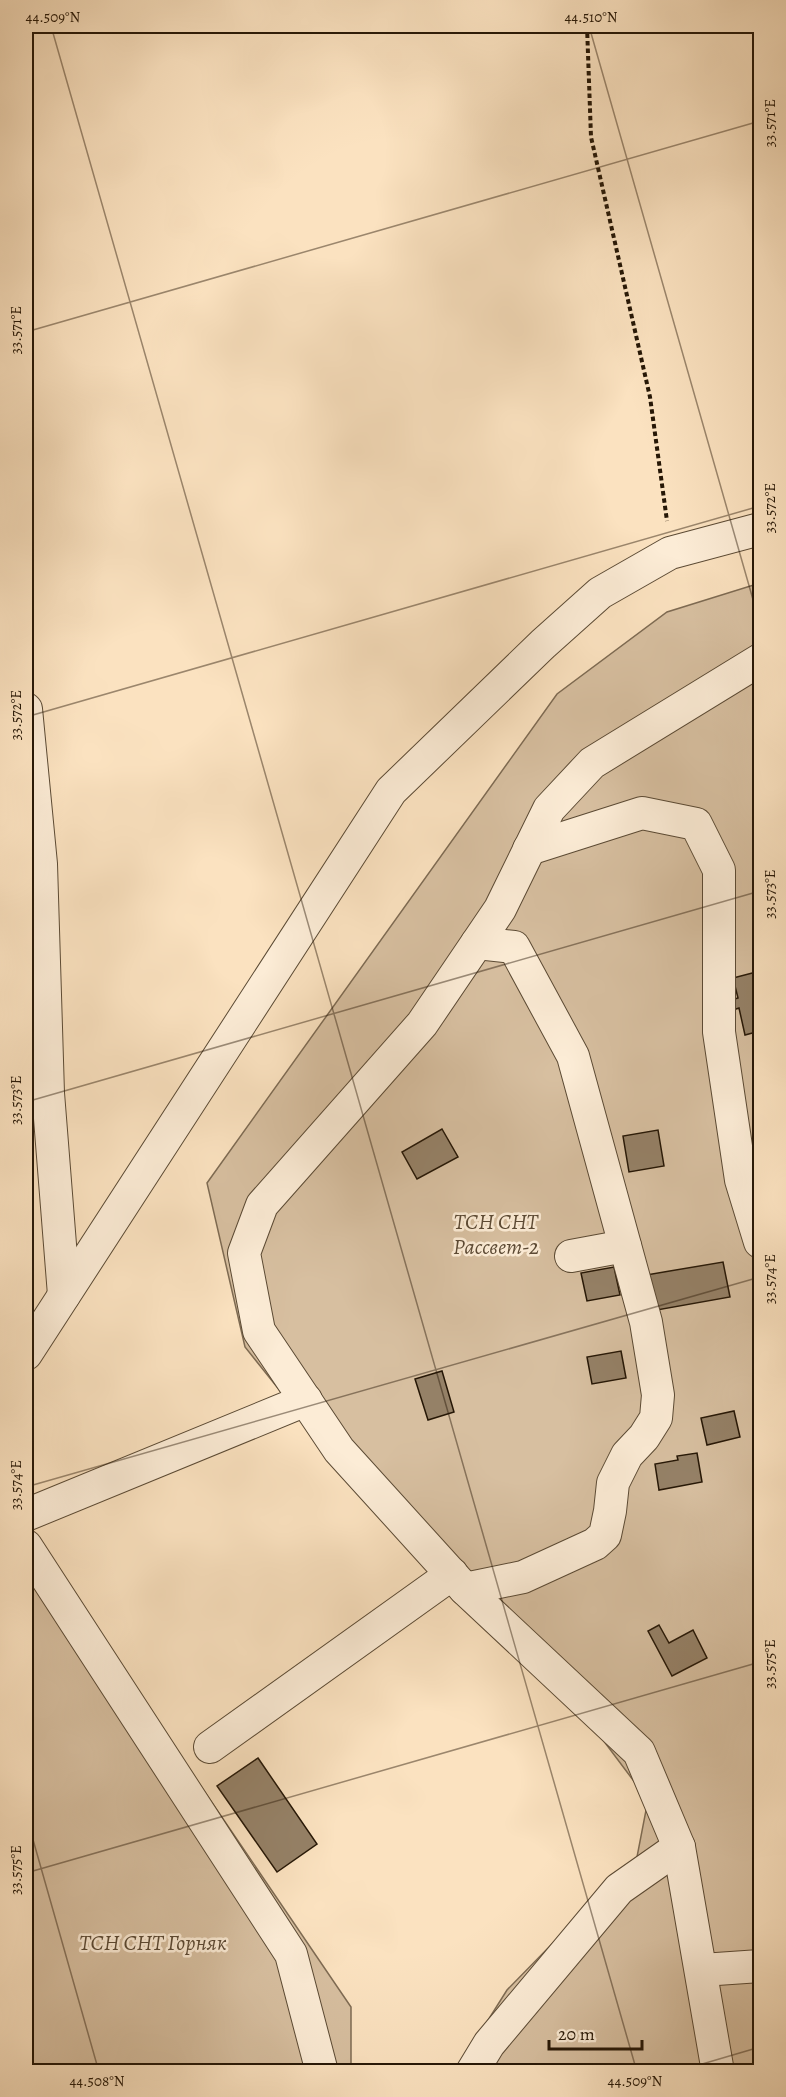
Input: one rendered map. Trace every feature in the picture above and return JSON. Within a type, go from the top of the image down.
[{"type":"street","points":[[26,1354],[391,791],[543,644],[600,593],[670,553],[760,529]]},
{"type":"street","points":[[718,2072],[680,1847],[639,1752],[458,1582],[339,1450],[259,1331],[244,1253],[262,1205],[422,1024],[500,909],[549,809],[592,763],[760,660]]},
{"type":"street","points":[[26,709],[41,864],[48,1093],[64,1295]]},
{"type":"street","points":[[530,849],[642,813],[696,824],[719,870],[719,1032],[741,1180],[760,1242]]},
{"type":"street","points":[[210,1747],[458,1582],[523,1577],[595,1544],[604,1535],[610,1511],[613,1483],[627,1455],[644,1437],[656,1418],[658,1395],[646,1322],[573,1056],[513,947],[477,943]]},
{"type":"street","points":[[571,1256],[626,1246]]},
{"type":"street","points":[[26,1515],[306,1400]]},
{"type":"street","points":[[26,1546],[291,1954],[322,2072]]},
{"type":"street","points":[[472,2072],[489,2044],[619,1889],[680,1847]]},
{"type":"street","points":[[702,1970],[760,1966]]},
{"type":"path","points":[[587,26],[591,137],[650,397],[665,498],[670,553]]},
{"type":"green space","name":"ТСН СНТ Рассвет-2","points":[[760,583],[760,2071],[456,2071],[507,1990],[637,1857],[648,1800],[588,1720],[341,1467],[245,1347],[207,1183],[557,694],[667,612]]},
{"type":"green space","name":"ТСН СНТ Горняк","points":[[26,1529],[351,2007],[351,2071],[26,2071]]},
{"type":"building","points":[[760,971],[760,1031],[745,1035],[739,1008],[733,1010],[731,1000],[738,998],[733,978]]},
{"type":"building","points":[[442,1129],[458,1157],[417,1179],[402,1152]]},
{"type":"building","points":[[658,1130],[664,1166],[629,1172],[623,1136]]},
{"type":"building","points":[[723,1262],[730,1297],[657,1310],[646,1275]]},
{"type":"building","points":[[614,1267],[620,1295],[587,1301],[581,1273]]},
{"type":"building","points":[[621,1351],[626,1378],[592,1384],[587,1357]]},
{"type":"building","points":[[442,1371],[454,1412],[428,1420],[415,1379]]},
{"type":"building","points":[[734,1411],[740,1437],[707,1445],[701,1418]]},
{"type":"building","points":[[697,1453],[702,1482],[659,1490],[655,1464],[678,1460],[677,1456]]},
{"type":"building","points":[[659,1625],[669,1643],[693,1630],[707,1658],[672,1676],[648,1631]]},
{"type":"building","points":[[258,1758],[317,1844],[277,1872],[217,1786]]}]
